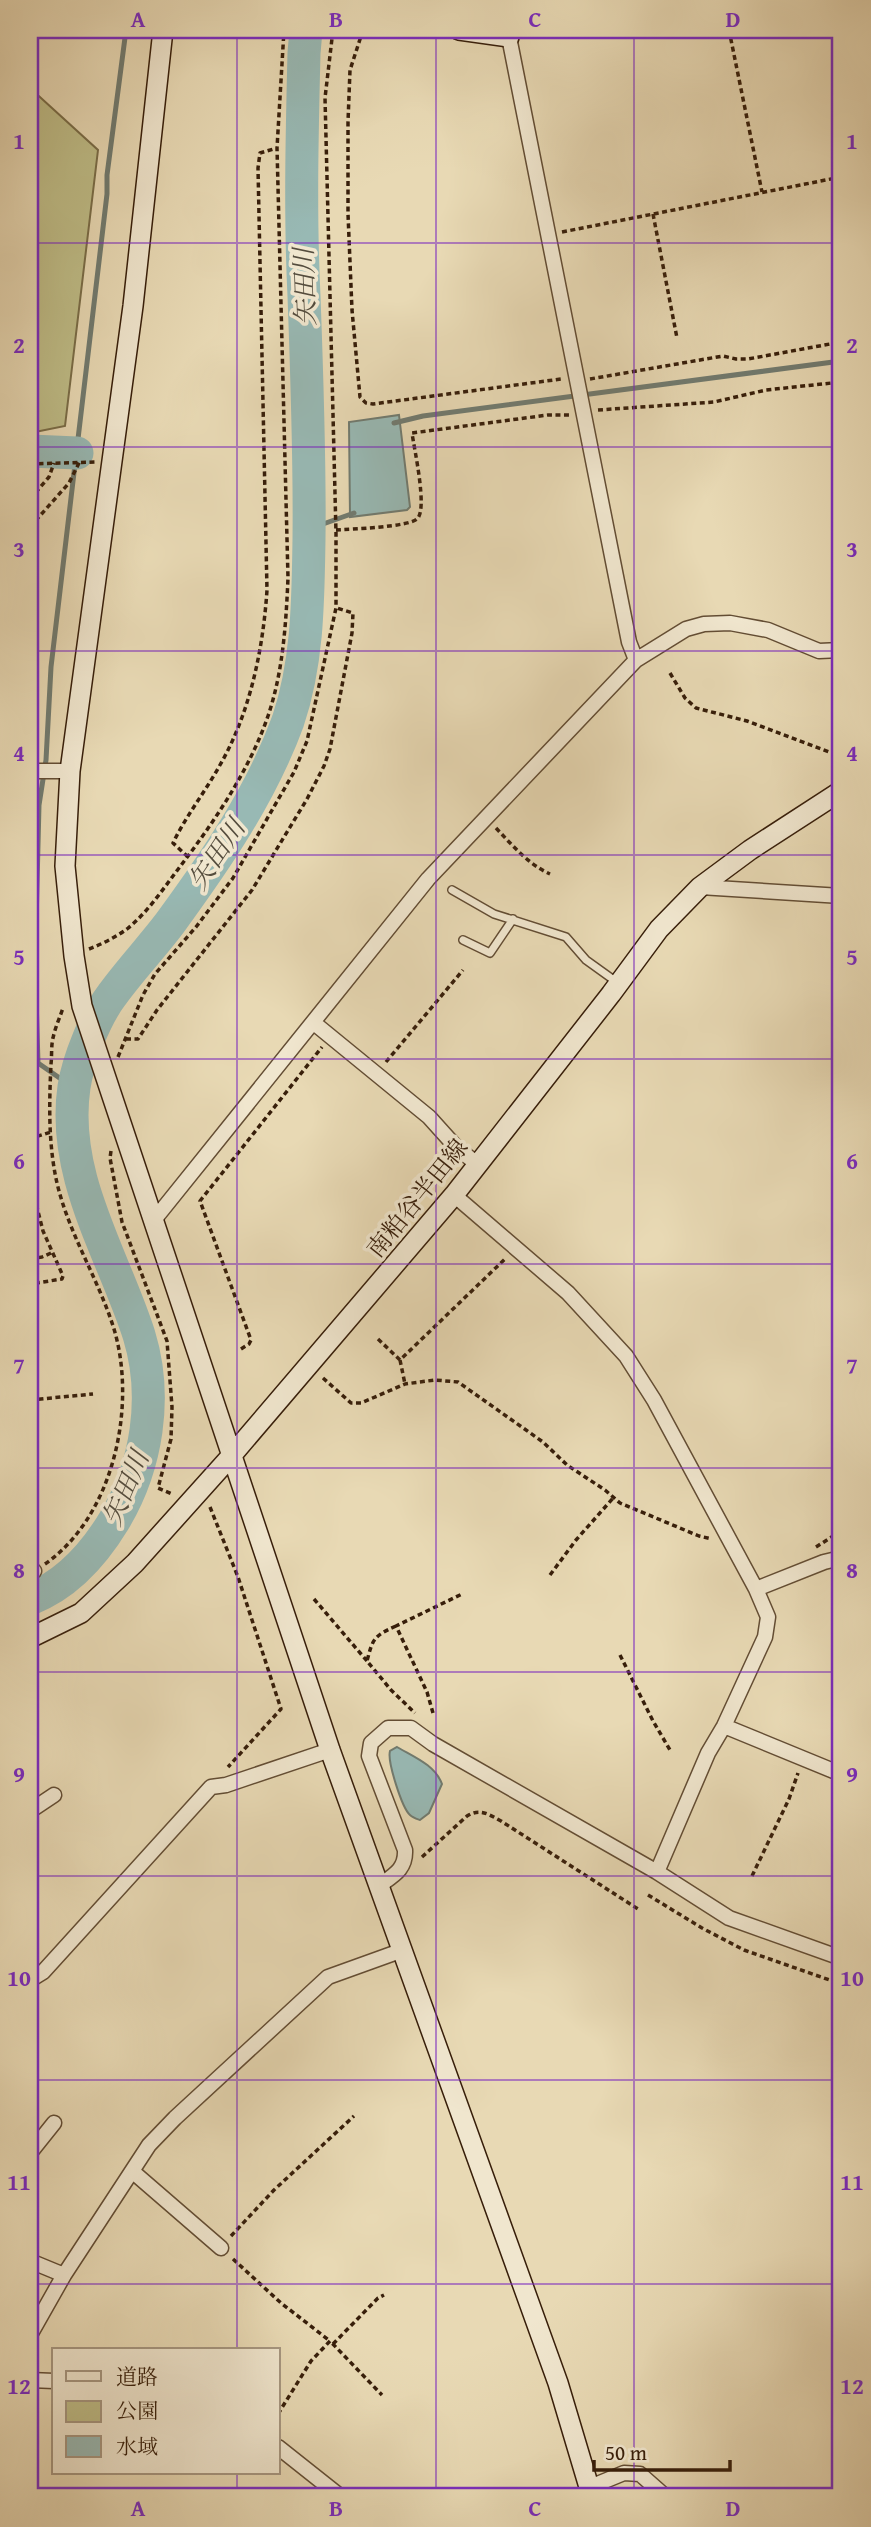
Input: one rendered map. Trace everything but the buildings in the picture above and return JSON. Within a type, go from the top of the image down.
[{"type":"street","points":[[163,30],[132,306],[70,771],[65,866],[81,999],[330,1749],[558,2384],[591,2492],[624,2473],[640,2474],[666,2497]]},
{"type":"street","points":[[459,30],[508,33],[629,642],[636,660]]},
{"type":"street","points":[[154,1220],[428,879],[636,660],[686,629],[704,624],[730,623],[768,631],[819,651],[841,650]]},
{"type":"street","points":[[30,771],[70,771]]},
{"type":"street","name":"南粕谷半田線","points":[[30,1638],[81,1613],[135,1563],[232,1455],[454,1195],[659,929],[700,887],[750,850],[841,791]]},
{"type":"street","points":[[700,887],[841,897]]},
{"type":"street","points":[[314,1023],[429,1116],[456,1147],[477,1164]]},
{"type":"street","points":[[454,1195],[568,1293],[626,1356],[654,1400],[756,1589],[768,1617],[765,1637],[724,1726],[708,1753],[657,1872]]},
{"type":"street","points":[[756,1589],[841,1558]]},
{"type":"street","points":[[724,1726],[841,1774]]},
{"type":"street","points":[[380,1885],[400,1871],[404,1864],[405,1850],[369,1756],[371,1743],[388,1728],[411,1728],[433,1744],[657,1872],[729,1918],[841,1958]]},
{"type":"street","points":[[30,1980],[43,1972],[211,1787],[226,1785],[330,1749]]},
{"type":"street","points":[[30,1811],[54,1795]]},
{"type":"street","points":[[30,2335],[64,2275],[149,2145],[175,2118],[328,1977],[403,1950]]},
{"type":"street","points":[[30,2153],[54,2123]]},
{"type":"street","points":[[132,2171],[221,2248]]},
{"type":"street","points":[[30,2261],[64,2275]]},
{"type":"street","points":[[30,2380],[52,2381]]},
{"type":"street","points":[[280,2449],[341,2497]]},
{"type":"lane","points":[[452,890],[494,914],[566,937],[586,960],[618,984]]},
{"type":"lane","points":[[490,953],[513,919]]},
{"type":"lane","points":[[463,940],[490,953],[497,962]]},
{"type":"path","points":[[74,956],[102,944],[126,929],[149,907],[188,857],[226,801],[268,716],[286,625],[288,578],[277,148],[284,30]]},
{"type":"path","points":[[103,1069],[114,1069],[143,995],[155,974],[196,927],[233,878],[294,772],[307,741],[335,608],[336,530],[325,98],[333,30]]},
{"type":"path","points":[[363,30],[350,70],[348,122],[351,282],[360,397],[366,403],[578,381],[723,356],[748,359],[841,342]]},
{"type":"path","points":[[729,30],[762,192]]},
{"type":"path","points":[[838,30],[841,48]]},
{"type":"path","points":[[188,857],[173,844],[234,736],[248,699],[266,613],[258,168],[260,153],[277,148]]},
{"type":"path","points":[[548,234],[841,177]]},
{"type":"path","points":[[653,214],[677,338]]},
{"type":"path","points":[[336,530],[384,526],[419,518],[422,511],[421,489],[412,433],[583,408],[713,402],[766,390],[841,382]]},
{"type":"path","points":[[30,527],[69,483],[80,461]]},
{"type":"path","points":[[30,464],[112,462]]},
{"type":"path","points":[[30,499],[49,477],[54,463]]},
{"type":"path","points":[[126,1039],[138,1038],[156,1010],[235,913],[273,856],[324,766],[330,749],[352,633],[353,613],[335,608]]},
{"type":"path","points":[[670,673],[685,698],[696,708],[747,721],[837,755]]},
{"type":"path","points":[[841,735],[836,758],[841,768]]},
{"type":"path","points":[[486,818],[522,855],[537,868],[550,874]]},
{"type":"path","points":[[377,1072],[463,970]]},
{"type":"path","points":[[32,1572],[50,1560],[71,1539],[92,1511],[106,1481],[120,1438],[123,1395],[114,1330],[65,1214],[58,1187],[49,1113],[52,1040],[63,1009],[81,999]]},
{"type":"path","points":[[242,1349],[249,1345],[251,1340],[200,1201],[330,1037]]},
{"type":"path","points":[[30,1141],[51,1132]]},
{"type":"path","points":[[126,1136],[112,1145],[110,1158],[115,1191],[122,1222],[167,1341],[172,1407],[171,1439],[158,1488],[181,1496],[189,1502]]},
{"type":"path","points":[[30,1180],[51,1252],[63,1276],[61,1279],[30,1284]]},
{"type":"path","points":[[400,1360],[508,1256],[520,1250]]},
{"type":"path","points":[[30,1259],[51,1252]]},
{"type":"path","points":[[379,1339],[400,1360],[405,1384]]},
{"type":"path","points":[[308,1365],[351,1402],[367,1402],[405,1384],[435,1380],[458,1382],[543,1442],[567,1465],[620,1503],[699,1536],[731,1543]]},
{"type":"path","points":[[30,1399],[93,1394]]},
{"type":"path","points":[[205,1485],[211,1513],[239,1577],[281,1709],[211,1787]]},
{"type":"path","points":[[550,1575],[576,1540],[614,1497]]},
{"type":"path","points":[[367,1661],[372,1640],[381,1633],[462,1594]]},
{"type":"path","points":[[314,1599],[391,1690],[423,1720]]},
{"type":"path","points":[[396,1626],[427,1692],[433,1713]]},
{"type":"path","points":[[620,1655],[670,1750]]},
{"type":"path","points":[[752,1876],[789,1799],[802,1758]]},
{"type":"path","points":[[404,1864],[424,1856],[467,1815],[474,1811],[483,1811],[638,1909]]},
{"type":"path","points":[[648,1895],[744,1950],[841,1984]]},
{"type":"path","points":[[354,2116],[274,2190],[221,2248],[281,2303],[331,2343],[382,2395]]},
{"type":"path","points":[[280,2411],[311,2361],[384,2295]]},
{"type":"green space","points":[[30,88],[98,150],[65,426],[30,433]]},
{"type":"water","points":[[399,415],[410,507],[407,510],[350,517],[349,422]]},
{"type":"water","points":[[397,1747],[429,1767],[442,1784],[429,1813],[420,1820],[407,1811],[396,1784],[390,1751]]},
{"type":"waterway","points":[[74,1088],[38,1063],[35,964],[39,805],[46,760],[51,667],[126,30]]},
{"type":"waterway","name":"矢田川","points":[[30,1599],[67,1577],[106,1533],[125,1500],[146,1431],[148,1382],[139,1335],[92,1214],[75,1152],[72,1120],[74,1087],[79,1064],[106,1004],[187,899],[251,801],[288,721],[300,676],[306,631],[309,539],[302,205],[306,30]]},
{"type":"waterway","points":[[394,423],[423,416],[841,361]]},
{"type":"waterway","points":[[30,451],[77,453]]},
{"type":"waterway","points":[[309,529],[354,513]]}]
